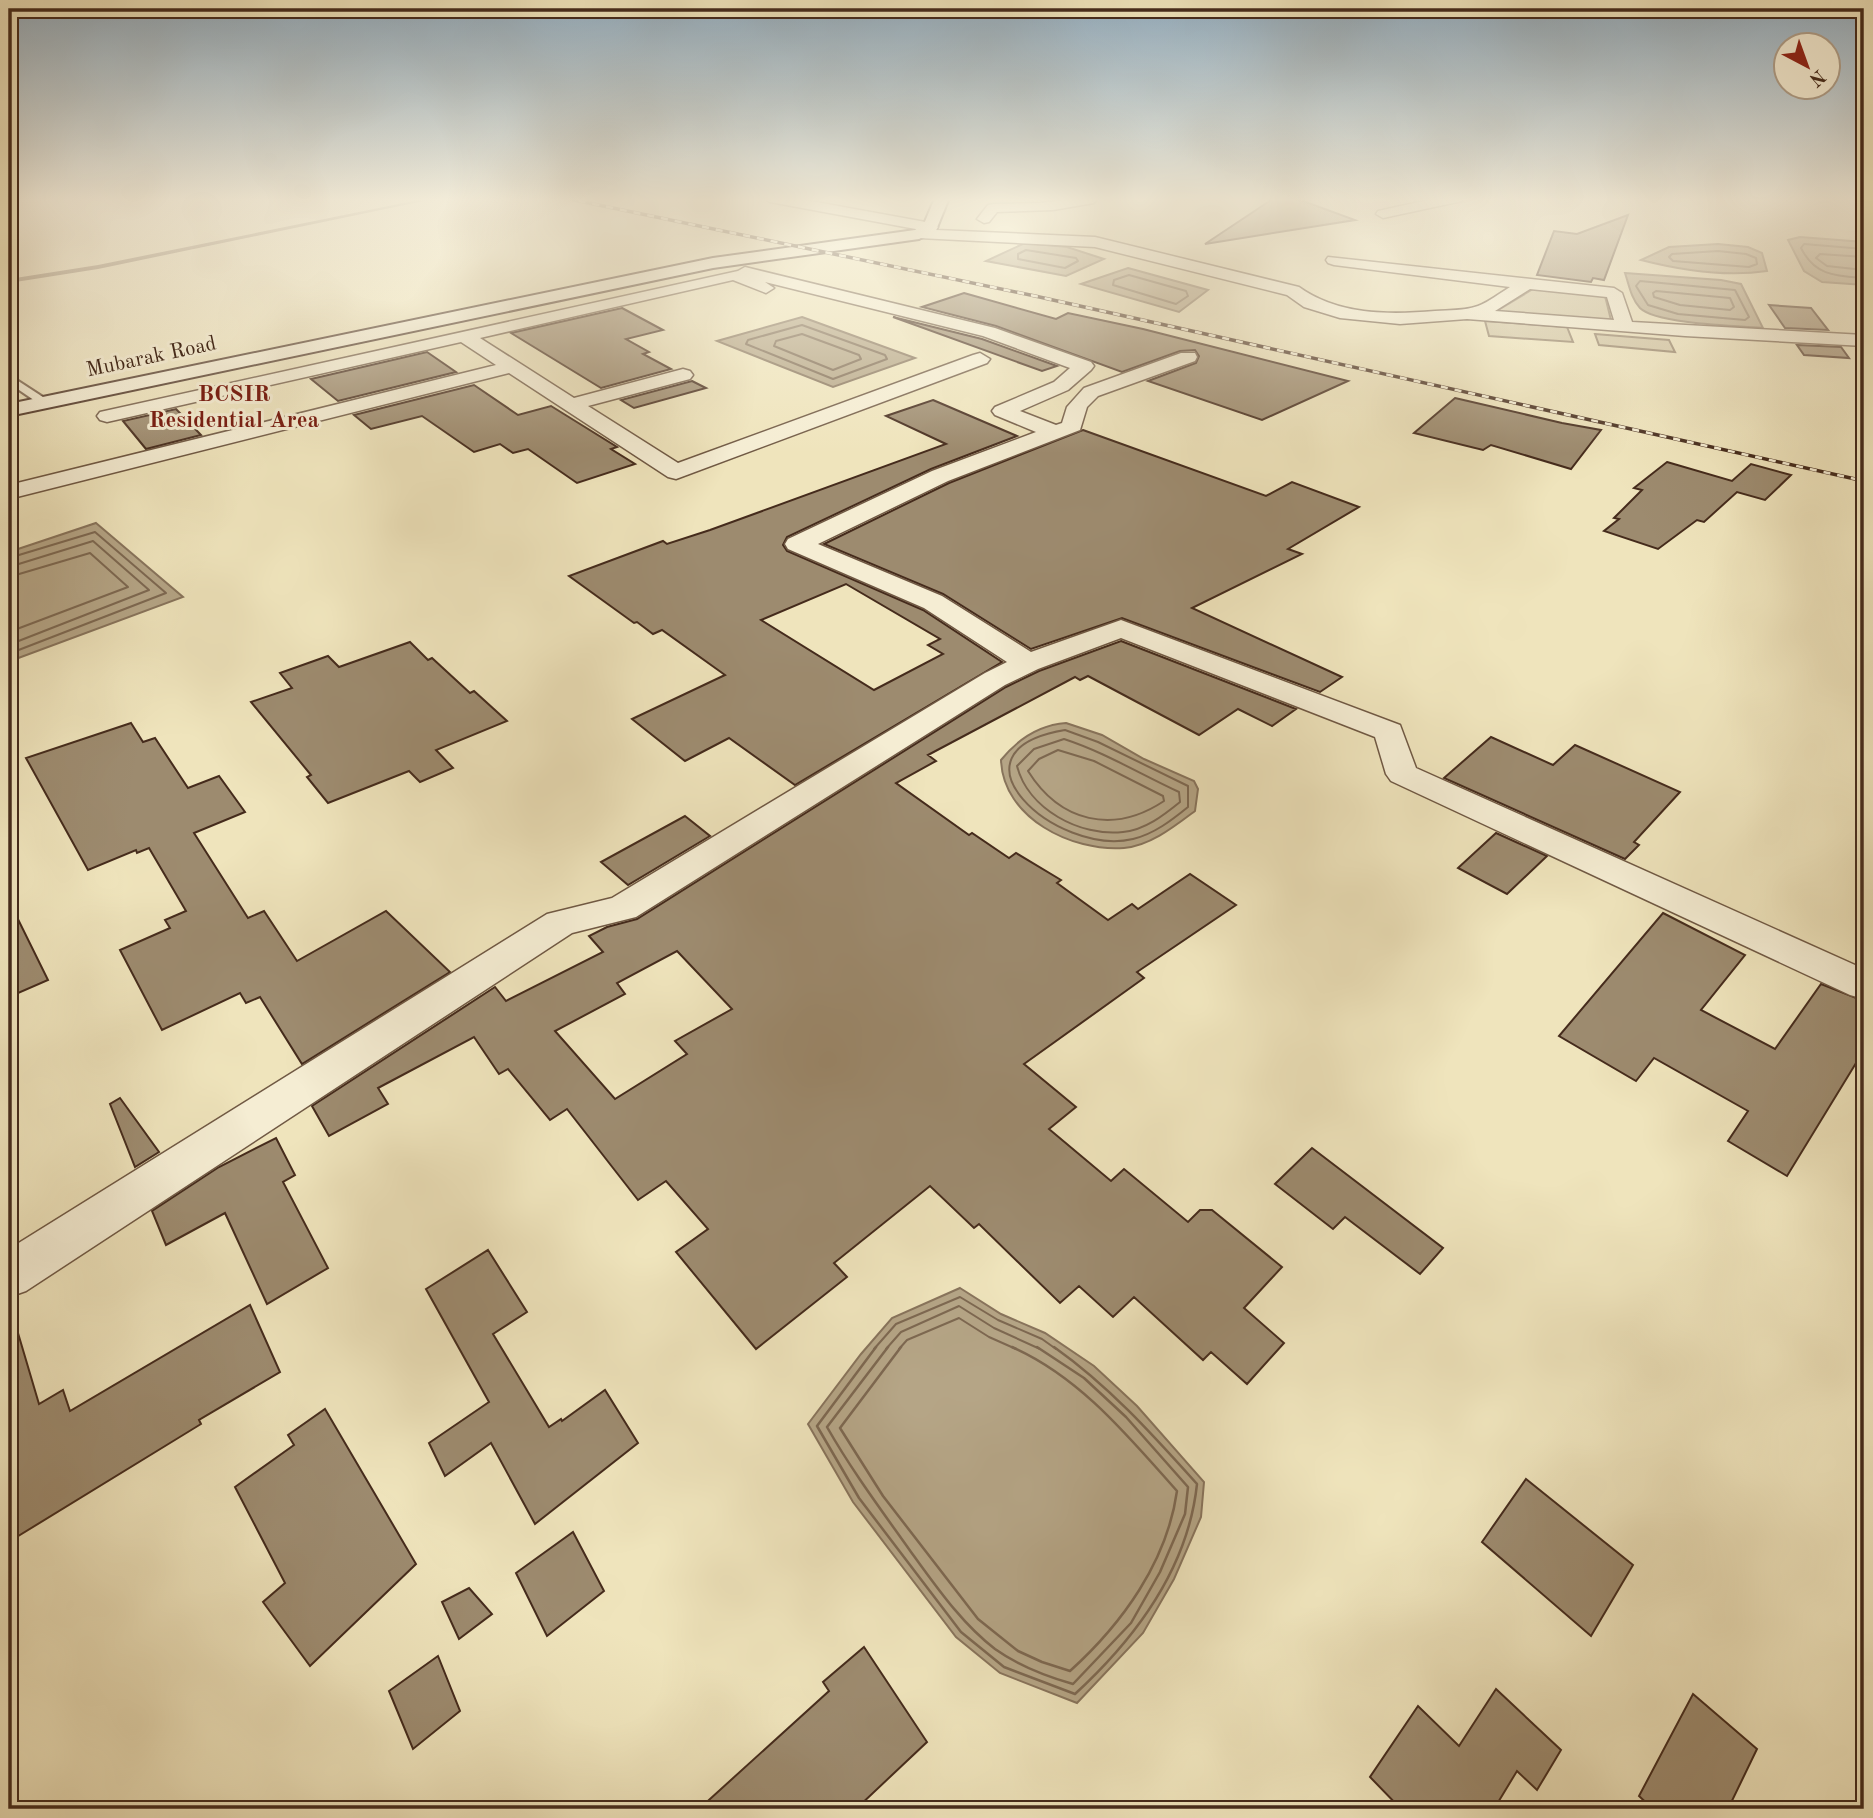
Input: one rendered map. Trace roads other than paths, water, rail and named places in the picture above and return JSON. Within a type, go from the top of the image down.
[{"type":"street","name":"Mubarak Road","points":[[9,410],[618,283]]},
{"type":"street","points":[[107,416],[699,283]]},
{"type":"street","points":[[753,283],[766,288]]},
{"type":"street","points":[[785,283],[952,322],[1084,366],[1061,386],[1002,411],[1054,432]]},
{"type":"street","points":[[1260,283],[1293,291],[1310,303],[1346,314],[1400,319],[1467,314],[1864,341]]},
{"type":"street","points":[[1518,283],[1614,293]]},
{"type":"street","points":[[1614,283],[1614,293],[1625,326]]},
{"type":"street","points":[[1467,314],[1486,309],[1527,284]]},
{"type":"street","points":[[463,335],[676,472],[980,359]]},
{"type":"street","points":[[1027,663],[933,602],[797,544],[940,476],[1073,426],[1073,415],[1078,403],[1091,392],[1188,357]]},
{"type":"street","points":[[9,492],[510,367]]},
{"type":"street","points":[[570,405],[683,375]]},
{"type":"street","points":[[86,394],[107,416],[136,460]]},
{"type":"street","points":[[9,1275],[559,923],[623,908],[995,679],[1027,663],[1121,628],[1389,732],[1402,774],[1864,985]]},
{"type":"lane","points":[[9,378],[45,402]]},
{"type":"water","points":[[1182,283],[1208,290],[1179,312],[1081,284]]},
{"type":"water","points":[[1628,283],[1741,284],[1763,328],[1662,318],[1640,308]]},
{"type":"water","points":[[1834,283],[1864,283],[1864,285]]},
{"type":"water","points":[[802,317],[915,358],[833,387],[717,341]]},
{"type":"water","points":[[96,523],[183,597],[13,660],[9,655],[9,552]]},
{"type":"water","points":[[1066,723],[1102,735],[1144,759],[1194,781],[1198,789],[1195,811],[1153,839],[1124,848],[1083,844],[1044,827],[1014,799],[1005,781],[1001,760],[1029,734]]},
{"type":"water","points":[[960,1288],[1001,1314],[1045,1333],[1094,1366],[1137,1406],[1204,1482],[1201,1517],[1174,1579],[1143,1633],[1077,1703],[1000,1673],[956,1637],[853,1502],[808,1424],[892,1318]]},
{"type":"railway","points":[[972,283],[1864,481]]},
{"type":"district","name":"BCSIR Residential Area","points":[[234,406]]}]
